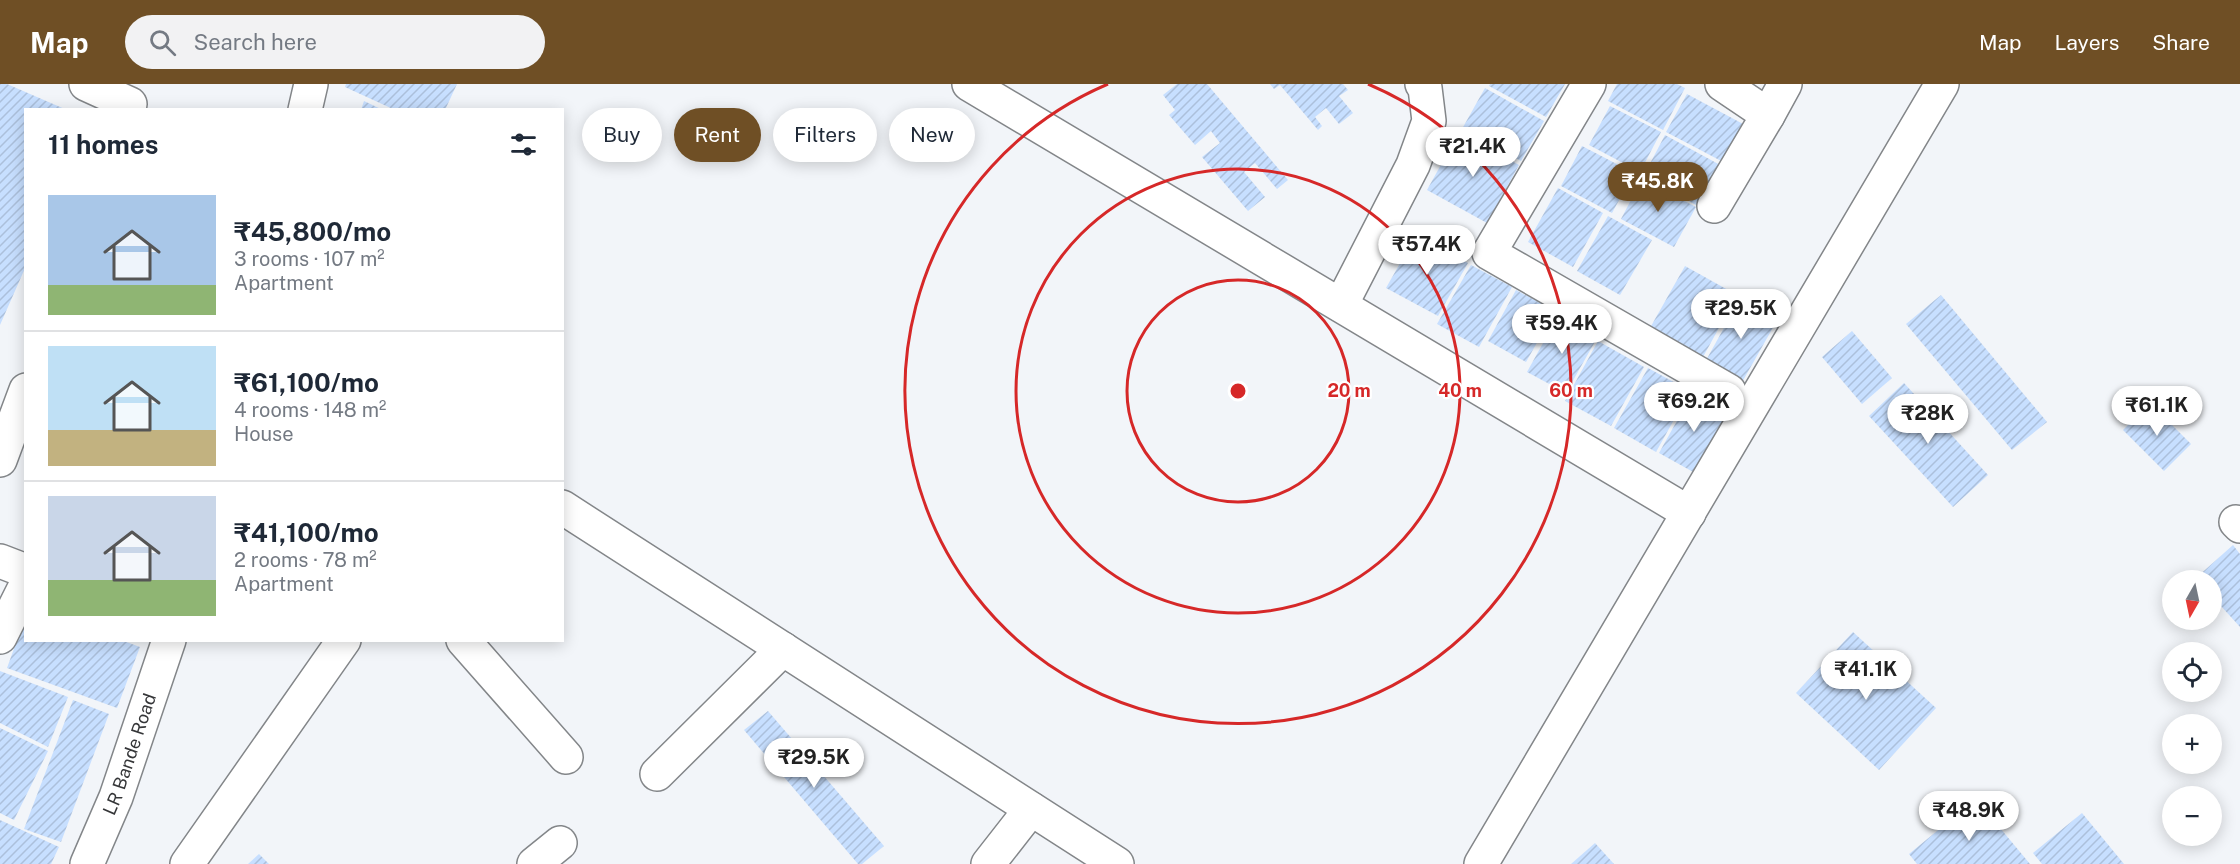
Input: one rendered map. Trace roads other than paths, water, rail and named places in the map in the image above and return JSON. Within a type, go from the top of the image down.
[{"type":"street","points":[[86,84],[133,99]]},
{"type":"street","points":[[305,108],[311,84]]},
{"type":"street","points":[[969,84],[1689,513]]},
{"type":"street","points":[[1341,305],[1413,165],[1429,121],[1425,88],[1422,84]]},
{"type":"street","points":[[1588,84],[1489,253],[1729,390]]},
{"type":"street","points":[[1722,84],[1768,115]]},
{"type":"street","points":[[1714,206],[1785,84]]},
{"type":"street","points":[[1481,864],[1942,84]]},
{"type":"street","points":[[0,460],[24,395]]},
{"type":"street","points":[[564,508],[1117,864]]},
{"type":"street","points":[[0,561],[24,570]]},
{"type":"street","points":[[0,637],[24,589]]},
{"type":"street","name":"LR Bande Road","points":[[87,864],[116,797],[168,642]]},
{"type":"street","points":[[190,863],[343,642]]},
{"type":"street","points":[[464,642],[566,757]]},
{"type":"street","points":[[657,774],[783,649]]},
{"type":"street","points":[[988,864],[1032,809]]},
{"type":"street","points":[[534,864],[560,843]]}]
